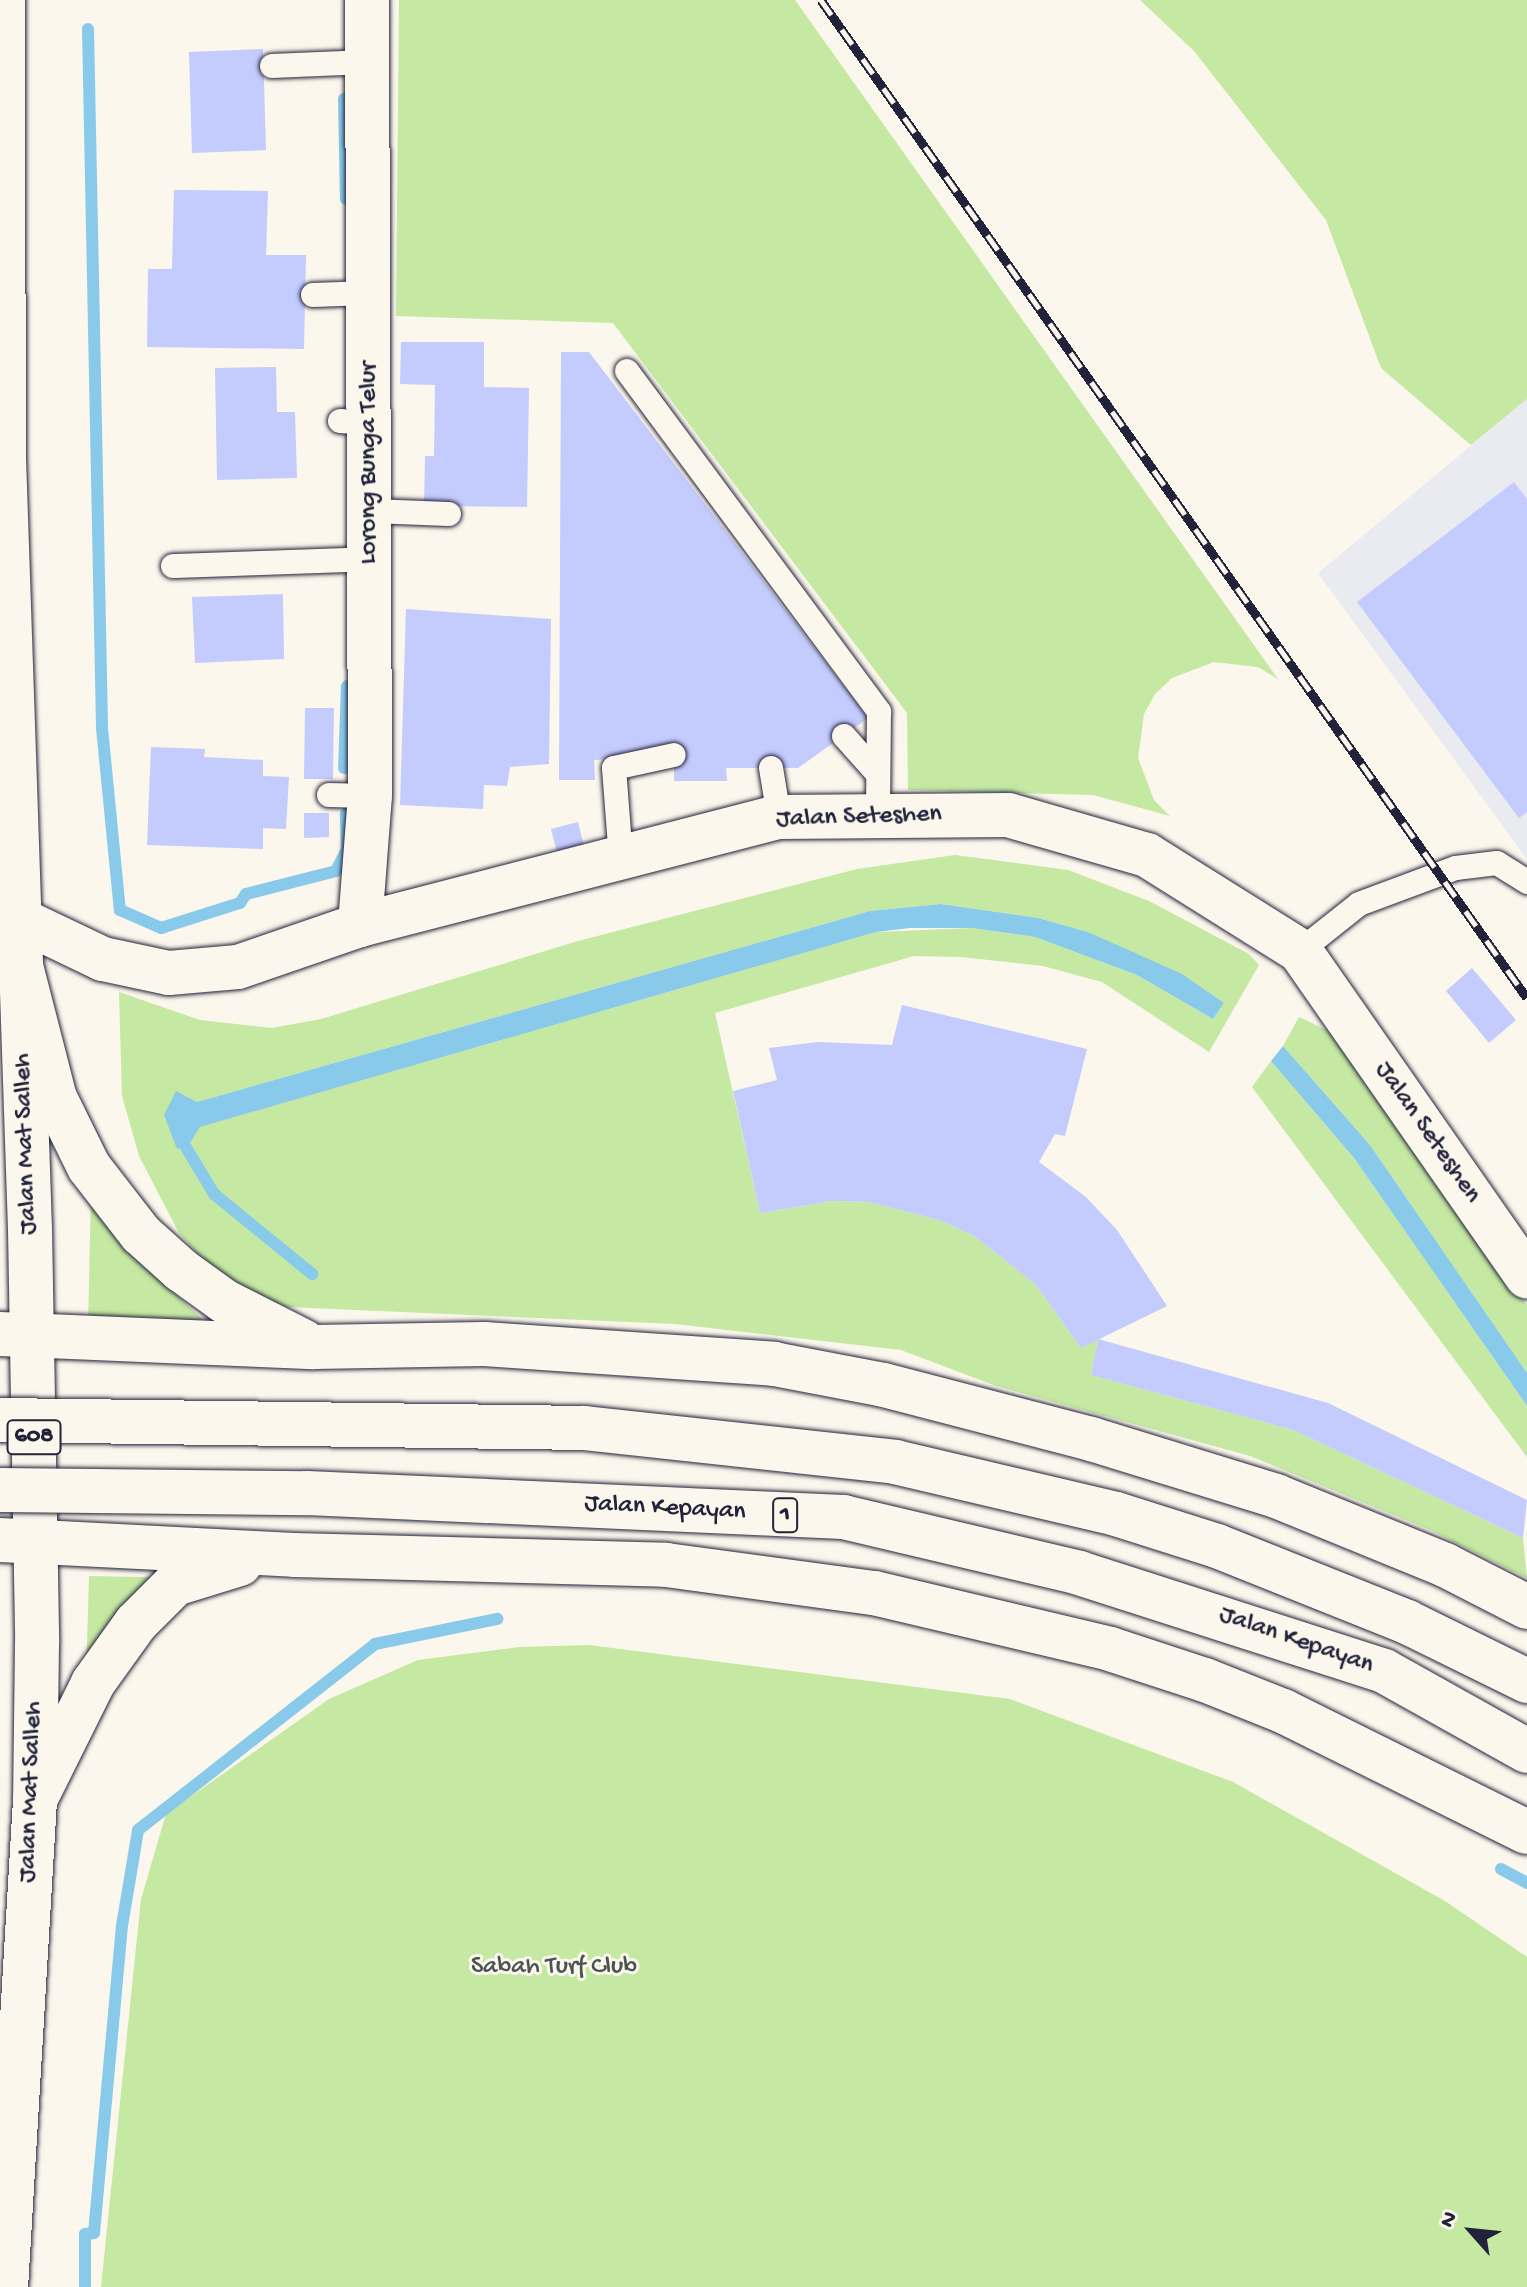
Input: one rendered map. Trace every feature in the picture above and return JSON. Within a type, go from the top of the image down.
[{"type":"main road","name":"Jalan Mat Salleh","points":[[3,0],[4,458],[21,966],[16,1334],[18,1539],[35,1800],[6,2287]]},
{"type":"main road","name":"Lorong Bunga Telur","points":[[360,925],[349,796],[371,559],[371,511],[355,422],[368,293],[367,0]]},
{"type":"main road","name":"Jalan Seteshen","points":[[19,919],[103,959],[169,973],[238,967],[360,925],[779,817],[1008,815],[1147,855],[1300,951],[1527,1277]]},
{"type":"main road","points":[[21,966],[55,1098],[89,1167],[124,1212],[191,1278],[314,1347]]},
{"type":"main road","points":[[16,1334],[314,1347],[484,1344],[659,1353],[774,1364],[884,1385],[1091,1439],[1276,1496],[1445,1565],[1527,1607]]},
{"type":"main road","points":[[0,1420],[584,1428],[895,1462],[1116,1514],[1217,1546],[1407,1622],[1527,1681]]},
{"type":"main road","name":"Jalan Kepayan","points":[[0,1490],[307,1493],[843,1517],[1079,1573],[1370,1666],[1527,1751]]},
{"type":"main road","points":[[18,1539],[294,1555],[666,1565],[874,1593],[1110,1649],[1205,1680],[1283,1711],[1527,1832]]},
{"type":"main road","points":[[35,1800],[93,1683],[136,1623],[175,1584],[228,1566],[294,1555]]},
{"type":"lane","points":[[272,66],[367,62]]},
{"type":"lane","points":[[313,295],[368,293]]},
{"type":"lane","points":[[627,371],[879,712],[876,772],[878,816]]},
{"type":"lane","points":[[371,511],[449,514]]},
{"type":"lane","points":[[173,566],[371,559]]},
{"type":"lane","points":[[844,736],[876,772]]},
{"type":"lane","points":[[621,859],[614,768],[674,755]]},
{"type":"lane","points":[[771,768],[779,817]]},
{"type":"lane","points":[[1300,951],[1359,904],[1456,868],[1497,863],[1527,882]]},
{"type":"shaded area","points":[[1527,399],[1527,859],[1318,573]]},
{"type":"green space","points":[[399,0],[795,0],[1278,679],[1258,667],[1214,662],[1172,678],[1155,694],[1144,714],[1138,758],[1154,800],[1170,816],[1093,795],[908,790],[907,713],[613,323],[396,316]]},
{"type":"green space","points":[[1140,0],[1527,0],[1527,399],[1471,445],[1381,368],[1326,220],[1194,51]]},
{"type":"green space","points":[[955,855],[1068,870],[1149,901],[1249,954],[1259,965],[1209,1052],[1102,982],[1043,966],[961,957],[914,956],[715,1013],[760,1213],[832,1201],[869,1202],[939,1220],[974,1236],[1035,1284],[1081,1348],[1098,1339],[1091,1375],[1293,1430],[1523,1538],[1527,1578],[1430,1530],[1250,1456],[996,1386],[901,1350],[675,1324],[288,1307],[251,1294],[199,1255],[179,1233],[139,1156],[122,1096],[119,992],[200,1020],[272,1028],[321,1019],[578,941],[857,869]],"holes":[[[942,904],[1038,918],[1088,932],[1224,1003],[1213,1019],[1137,975],[1035,937],[972,928],[876,932],[199,1127],[188,1146],[176,1092],[197,1102],[870,911]]]},
{"type":"green space","points":[[1299,1017],[1327,1030],[1346,1050],[1527,1305],[1527,1373],[1370,1145],[1283,1046]]},
{"type":"green space","points":[[1271,1061],[1354,1158],[1527,1406],[1527,1457],[1252,1087]]},
{"type":"green space","points":[[91,1194],[161,1280],[207,1324],[88,1328]]},
{"type":"green space","points":[[89,1576],[193,1578],[85,1717]]},
{"type":"green space","name":"Sabah Turf Club","points":[[589,1645],[1010,1699],[1233,1782],[1445,1901],[1527,1957],[1527,2287],[101,2287],[141,1899],[166,1814],[329,1699],[418,1660],[520,1647]]},
{"type":"water","points":[[941,904],[1038,918],[1088,932],[1182,974],[1224,1003],[1213,1019],[1137,975],[1035,937],[972,928],[910,928],[876,932],[200,1127],[188,1146],[177,1149],[164,1115],[176,1091],[197,1102],[870,911]]},
{"type":"water","points":[[1283,1046],[1370,1145],[1527,1373],[1527,1406],[1354,1158],[1271,1061]]},
{"type":"building","points":[[263,49],[266,150],[192,153],[189,52]]},
{"type":"building","points":[[174,190],[268,191],[266,255],[306,255],[304,349],[147,347],[148,269],[172,269]]},
{"type":"building","points":[[401,342],[484,342],[484,387],[529,388],[527,507],[424,506],[425,456],[434,456],[435,385],[400,384]]},
{"type":"building","points":[[561,352],[589,352],[868,718],[798,768],[726,768],[727,781],[674,781],[674,755],[594,760],[595,780],[559,780]]},
{"type":"building","points":[[276,367],[277,412],[295,412],[297,478],[217,480],[215,368]]},
{"type":"building","points":[[1514,482],[1527,499],[1527,812],[1519,818],[1357,602]]},
{"type":"building","points":[[283,594],[284,659],[195,663],[192,597]]},
{"type":"building","points":[[406,609],[551,619],[549,764],[510,767],[507,786],[484,785],[483,809],[400,805]]},
{"type":"building","points":[[305,708],[334,708],[333,779],[304,779]]},
{"type":"building","points":[[151,747],[205,749],[204,757],[263,760],[263,776],[289,777],[286,829],[263,828],[263,849],[147,845]]},
{"type":"building","points":[[304,813],[329,813],[329,837],[304,838]]},
{"type":"building","points":[[578,822],[585,850],[558,857],[551,829]]},
{"type":"building","points":[[1472,968],[1516,1020],[1489,1043],[1446,991]]},
{"type":"building","points":[[902,1005],[1087,1049],[1065,1136],[1055,1134],[1039,1162],[1086,1197],[1117,1230],[1167,1306],[1081,1348],[1035,1284],[974,1236],[939,1220],[869,1202],[832,1201],[760,1213],[733,1091],[777,1080],[769,1048],[818,1042],[892,1045]]},
{"type":"building","points":[[1098,1339],[1328,1403],[1527,1500],[1523,1538],[1293,1430],[1091,1375]]},
{"type":"waterway","points":[[88,29],[102,728],[120,910],[161,928],[240,903],[246,894],[336,871],[347,849],[346,814]]},
{"type":"waterway","points":[[344,99],[346,199]]},
{"type":"waterway","points":[[344,768],[347,686]]},
{"type":"waterway","points":[[178,1134],[214,1194],[312,1274]]},
{"type":"waterway","points":[[85,2287],[85,2234],[94,2233],[122,1926],[138,1830],[375,1644],[497,1619]]},
{"type":"waterway","points":[[1501,1869],[1527,1883]]},
{"type":"railway","points":[[821,0],[1527,998]]}]
